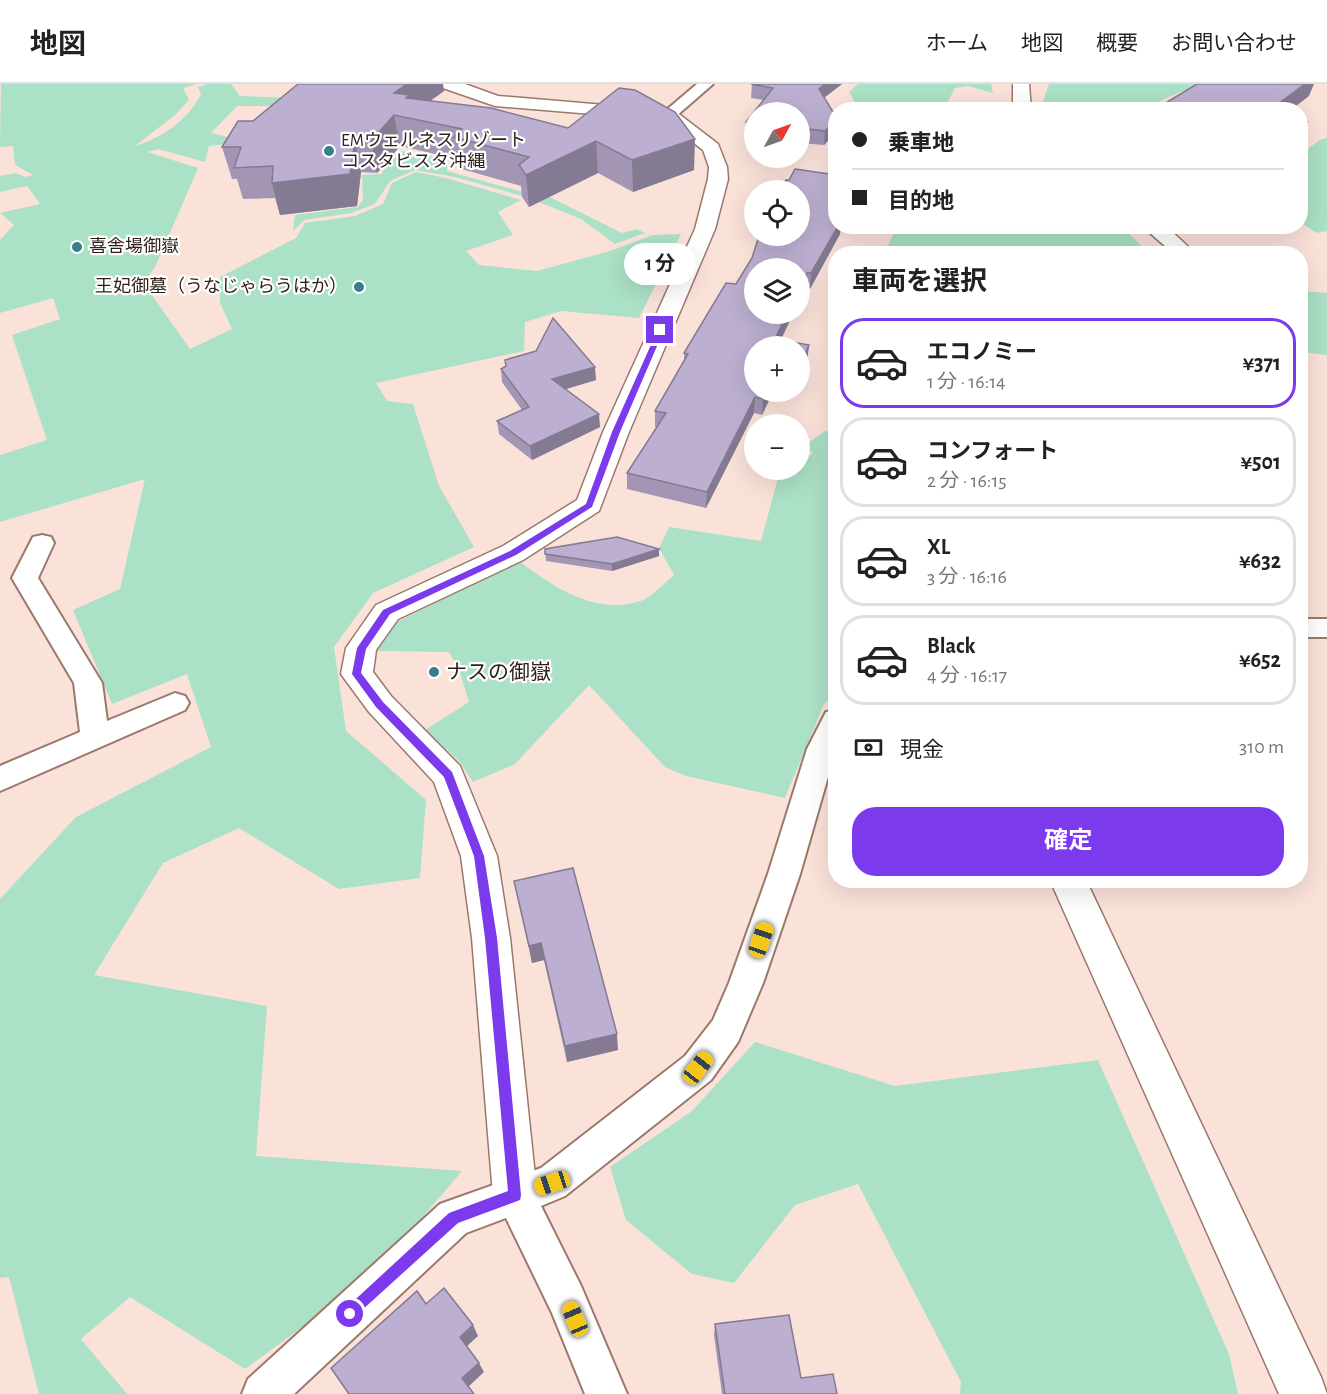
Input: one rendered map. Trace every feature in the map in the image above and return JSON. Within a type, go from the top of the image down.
[{"type":"street","points":[[449,84],[495,101],[669,115],[711,147],[718,166],[718,179],[705,229],[616,432],[589,505],[513,553],[387,612],[361,648],[357,674],[380,704],[448,775],[479,856],[491,938],[515,1195],[567,1300],[606,1394]]},
{"type":"street","points":[[669,115],[706,84]]},
{"type":"street","points":[[1021,84],[1022,102]]},
{"type":"street","points":[[1162,234],[1176,246]]},
{"type":"street","points":[[42,543],[25,578],[88,683],[95,738]]},
{"type":"street","points":[[1308,628],[1327,628]]},
{"type":"street","points":[[0,779],[175,703]]},
{"type":"street","points":[[263,1394],[454,1218],[552,1183],[698,1068],[726,1031],[746,984],[784,874],[821,749],[828,735]]},
{"type":"street","points":[[1072,888],[1304,1394]]},
{"type":"green space","points":[[1,84],[196,84],[183,88],[189,100],[175,115],[135,146],[155,138],[174,126],[196,103],[201,94],[198,87],[207,84],[231,84],[240,96],[293,98],[287,106],[237,106],[211,133],[228,137],[226,144],[209,146],[205,162],[158,149],[147,152],[198,168],[156,265],[144,284],[190,349],[232,329],[220,303],[220,277],[296,238],[305,223],[355,216],[383,204],[392,183],[416,172],[446,178],[521,200],[498,212],[513,235],[466,251],[479,265],[537,271],[610,251],[653,235],[681,234],[639,318],[561,311],[525,322],[524,351],[376,383],[387,401],[413,404],[439,486],[474,547],[373,593],[334,647],[346,731],[426,800],[420,878],[339,889],[239,828],[163,863],[94,975],[267,1006],[256,1156],[462,1171],[372,1276],[245,1369],[130,1297],[81,1339],[127,1394],[39,1394],[9,1277],[0,1278],[0,899],[76,817],[211,747],[187,674],[112,704],[73,610],[120,589],[145,479],[0,522],[0,455],[47,440],[12,335],[60,319],[53,298],[0,313],[0,240],[14,225],[0,213],[40,204],[27,186],[0,192],[0,176],[15,173],[26,177],[33,175],[15,165],[13,146],[0,147]]},
{"type":"green space","points":[[858,84],[991,84],[993,93],[968,86],[955,88],[948,102],[855,102],[849,92]]},
{"type":"green space","points":[[1049,84],[1199,84],[1160,102],[1043,102]]},
{"type":"green space","points":[[1327,138],[1327,231],[1317,233],[1308,227],[1308,149]]},
{"type":"green space","points":[[400,151],[447,159],[447,171],[534,195],[542,193],[622,233],[637,229],[645,233],[615,244],[581,219],[529,198],[455,177],[415,170],[390,181],[375,204],[351,213],[304,220],[293,231],[295,215],[358,207],[363,200],[362,175],[382,174],[385,165],[368,162],[372,158],[394,159]]},
{"type":"green space","points":[[893,234],[1129,234],[1142,246],[886,246]]},
{"type":"green space","points":[[1308,292],[1327,293],[1327,355],[1308,353]]},
{"type":"green space","points":[[828,430],[828,700],[824,704],[785,798],[686,776],[665,767],[589,685],[515,764],[473,782],[459,761],[425,730],[469,702],[459,670],[449,652],[376,651],[389,626],[519,561],[561,589],[591,602],[624,605],[641,601],[674,575],[659,548],[669,527],[761,541],[777,480],[810,480],[810,456],[813,452],[810,451],[810,442]]},
{"type":"green space","points":[[755,1042],[895,1086],[1098,1060],[1229,1354],[1238,1394],[960,1394],[961,1382],[858,1184],[795,1205],[734,1283],[692,1274],[626,1220],[610,1167],[692,1111]]},
{"type":"building","points":[[298,84],[407,84],[394,93],[409,95],[406,98],[491,108],[568,128],[619,88],[635,90],[675,112],[695,139],[632,160],[596,141],[526,175],[519,165],[529,157],[454,137],[462,129],[394,115],[371,141],[355,140],[350,174],[272,183],[273,166],[234,168],[241,147],[222,147],[238,121],[253,121]]},
{"type":"building","points":[[751,84],[825,84],[819,89],[828,104],[828,128],[825,131],[810,129],[810,102],[762,102],[773,88]]},
{"type":"building","points":[[1197,84],[1305,84],[1281,102],[1167,102]]},
{"type":"building","points":[[795,169],[828,174],[828,234],[833,234],[811,273],[810,258],[752,258],[756,246],[810,246],[810,180],[789,180]]},
{"type":"building","points":[[744,271],[744,324],[782,324],[776,336],[744,336],[744,402],[752,402],[746,414],[744,414],[744,419],[707,492],[627,473],[666,413],[655,411],[688,354],[684,353],[726,283],[736,284]]},
{"type":"building","points":[[553,318],[595,367],[552,379],[599,414],[530,446],[497,421],[529,407],[501,369],[506,366],[505,360],[536,351]]},
{"type":"building","points":[[617,537],[659,549],[612,564],[545,554],[545,549]]},
{"type":"building","points":[[573,868],[617,1034],[565,1046],[541,943],[529,946],[514,881]]},
{"type":"building","points":[[444,1288],[473,1325],[460,1337],[479,1363],[462,1378],[474,1394],[349,1394],[331,1368],[417,1291],[426,1304]]},
{"type":"building","points":[[789,1315],[801,1378],[833,1374],[837,1394],[725,1394],[715,1324]]},
{"type":"place","name":"EMウェルネスリゾート コスタビスタ沖縄","points":[[329,151]]},
{"type":"place","name":"喜舎場御嶽","points":[[77,247]]},
{"type":"place","name":"王妃御墓（うなじゃらうはか）","points":[[359,287]]},
{"type":"place","name":"ナスの御嶽","points":[[434,672]]},
{"type":"route","points":[[350,1314],[454,1218],[515,1195],[491,938],[479,856],[448,775],[380,704],[357,674],[361,648],[387,612],[513,553],[589,505],[616,432],[660,330]]}]
